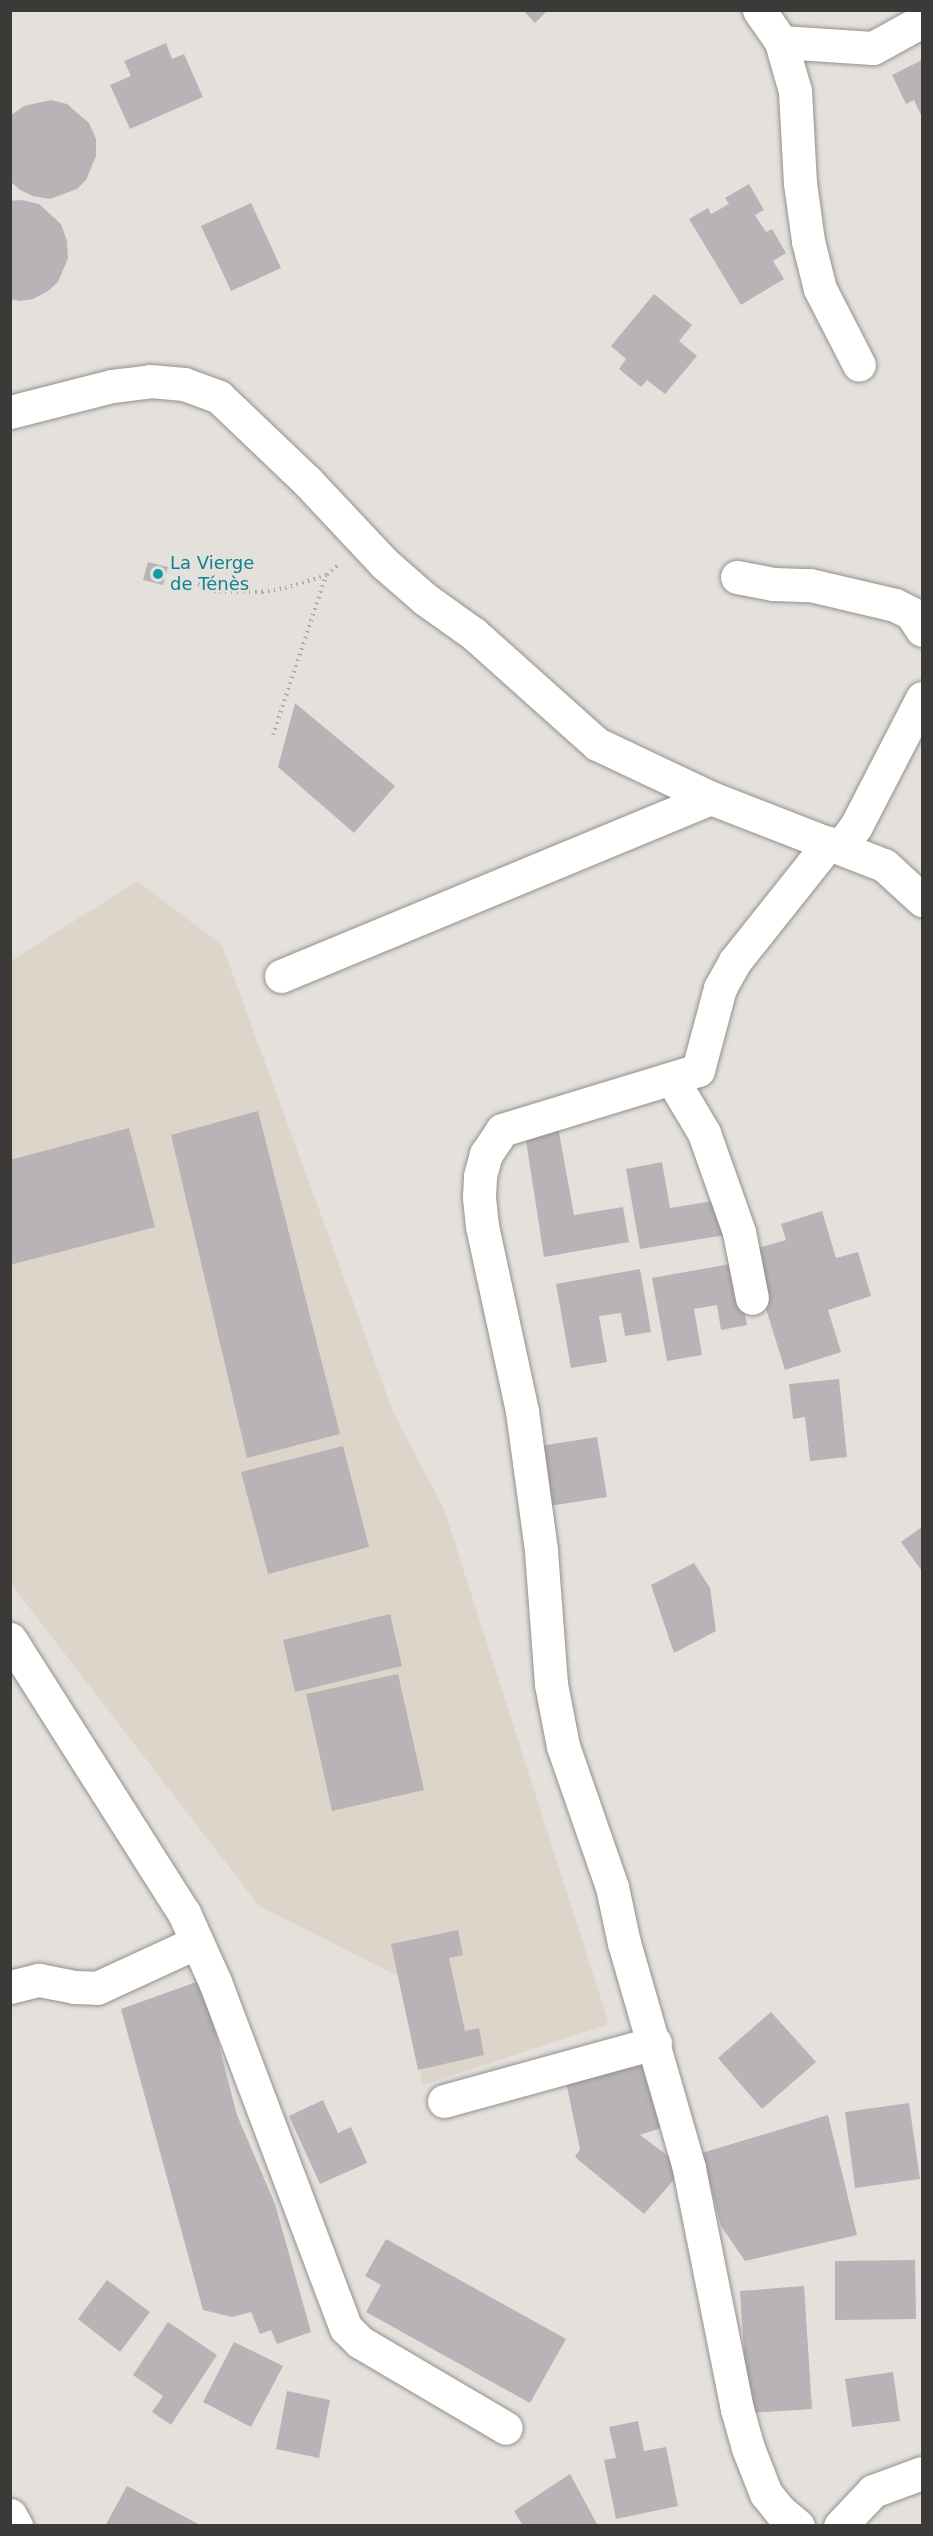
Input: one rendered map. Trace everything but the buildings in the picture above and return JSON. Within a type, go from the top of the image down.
[{"type":"street","points":[[759,10],[781,42],[795,91],[800,183],[808,241],[820,289],[859,365]]},
{"type":"street","points":[[781,42],[873,48],[922,21]]},
{"type":"street","points":[[10,412],[112,386],[150,381],[184,384],[219,397],[308,481],[362,542],[425,599],[474,634],[597,744],[711,798],[884,865],[922,900]]},
{"type":"street","points":[[737,577],[773,584],[810,585],[895,605],[911,613],[922,630]]},
{"type":"street","points":[[798,2526],[780,2511],[766,2494],[748,2448],[737,2409],[689,2168],[655,2043],[627,1952],[612,1887],[563,1746],[551,1684],[541,1550],[522,1411],[482,1226],[479,1197],[480,1176],[486,1154],[502,1130],[698,1070],[720,988],[735,961],[835,845],[856,826],[922,698]]},
{"type":"street","points":[[280,976],[711,798]]},
{"type":"street","points":[[672,1079],[704,1133],[739,1232],[752,1298]]},
{"type":"street","points":[[10,1639],[184,1914],[216,1982],[346,2328],[360,2342],[506,2428]]},
{"type":"street","points":[[10,1987],[39,1980],[74,1987],[97,1988],[197,1942]]},
{"type":"street","points":[[444,2101],[655,2043]]},
{"type":"street","points":[[840,2526],[873,2491],[922,2473]]},
{"type":"street","points":[[10,2515],[15,2526]]},
{"type":"path","points":[[198,584],[219,592],[262,592],[285,588],[327,575],[362,542]]},
{"type":"path","points":[[273,735],[327,575]]},
{"type":"shaded area","points":[[137,881],[222,945],[394,1414],[444,1509],[609,2024],[423,2085],[400,1977],[259,1906],[11,1584],[11,961]]},
{"type":"place","name":"La Vierge de Ténès","points":[[158,574]]}]
